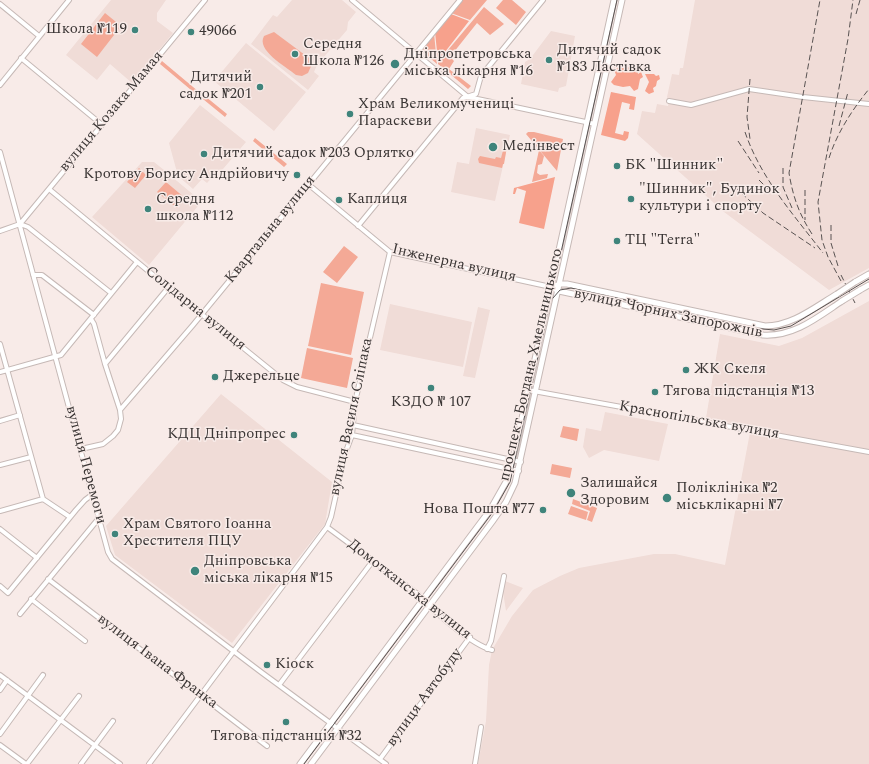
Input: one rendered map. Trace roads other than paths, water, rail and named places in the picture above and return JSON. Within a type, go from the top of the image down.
[{"type":"main road","name":"проспект Богдана Хмельницького","points":[[300,764],[495,503],[504,487],[513,460],[614,0]]},
{"type":"main road","name":"проспект Богдана Хмельницького","points":[[311,764],[503,507],[514,488],[537,392],[622,0]]},
{"type":"main road","points":[[566,218],[574,219]]},
{"type":"main road","name":"вулиця Чорних Запорожців","points":[[551,286],[560,284],[735,321],[769,326],[784,324],[798,318],[869,274]]},
{"type":"main road","name":"вулиця Чорних Запорожців","points":[[551,286],[559,291],[769,335],[792,331],[869,285]]},
{"type":"main road","points":[[611,302],[612,294]]},
{"type":"street","points":[[0,85],[69,0]]},
{"type":"street","name":"вулиця Козака Мамая","points":[[20,224],[101,124],[205,0]]},
{"type":"street","points":[[352,0],[468,97],[595,124]]},
{"type":"street","name":"Квартальна вулиця","points":[[120,410],[202,314],[460,0]]},
{"type":"street","points":[[358,226],[463,98],[476,94],[481,76],[543,0]]},
{"type":"street","points":[[0,4],[39,36]]},
{"type":"street","points":[[21,58],[101,124]]},
{"type":"street","points":[[595,86],[603,88]]},
{"type":"street","points":[[669,101],[691,105],[749,89],[803,98],[869,104]]},
{"type":"street","name":"вулиця Перемоги","points":[[0,152],[108,552],[112,559],[234,652],[386,764]]},
{"type":"street","name":"Інженерна вулиця","points":[[308,184],[390,252],[551,286]]},
{"type":"street","name":"Солідарна вулиця","points":[[49,189],[168,288],[290,384],[355,402]]},
{"type":"street","points":[[0,231],[20,224],[28,227],[111,293]]},
{"type":"street","name":"вулиця Василя Сліпака","points":[[149,764],[327,528],[331,517],[345,454],[352,435],[355,402],[390,252]]},
{"type":"street","points":[[0,372],[61,355],[136,262]]},
{"type":"street","points":[[33,275],[42,275],[92,317],[120,410],[121,419],[118,430],[113,436],[102,444],[81,449]]},
{"type":"street","points":[[105,364],[168,288]]},
{"type":"street","points":[[0,344],[43,499],[70,517]]},
{"type":"street","name":"Краснопільська вулиця","points":[[528,390],[869,452]]},
{"type":"street","points":[[0,421],[20,415]]},
{"type":"street","points":[[353,425],[521,462]]},
{"type":"street","points":[[352,435],[519,471]]},
{"type":"street","points":[[0,465],[31,457]]},
{"type":"street","points":[[0,586],[8,593],[84,500],[93,494]]},
{"type":"street","points":[[0,511],[43,499]]},
{"type":"street","points":[[20,614],[99,518]]},
{"type":"street","name":"Домотканська вулиця","points":[[327,528],[470,637],[490,649],[504,576]]},
{"type":"street","points":[[0,529],[37,558]]},
{"type":"street","points":[[279,685],[372,562]]},
{"type":"street","name":"вулиця Івана Франка","points":[[48,579],[267,746]]},
{"type":"street","points":[[31,599],[85,641]]},
{"type":"street","name":"вулиця Автобуду","points":[[380,759],[470,637]]},
{"type":"street","points":[[0,675],[120,764]]},
{"type":"street","points":[[0,734],[43,675]]},
{"type":"street","points":[[0,690],[7,680]]},
{"type":"street","points":[[0,745],[26,764],[79,696]]},
{"type":"street","points":[[82,764],[113,721]]},
{"type":"street","points":[[475,764],[481,727]]},
{"type":"tram line","points":[[304,764],[493,512],[510,482],[617,0]]},
{"type":"tram line","points":[[553,298],[560,290],[571,288],[752,328],[774,330],[791,326],[869,279]]},
{"type":"railway","points":[[812,234],[797,205],[792,190],[789,173],[820,0]]},
{"type":"railway","points":[[841,281],[828,257],[822,240],[818,202],[848,39],[853,0]]},
{"type":"railway","points":[[856,14],[860,0]]},
{"type":"railway","points":[[750,79],[747,117],[750,139]]},
{"type":"railway","points":[[829,158],[836,140],[846,122],[869,89]]},
{"type":"railway","points":[[839,126],[848,92]]},
{"type":"railway","points":[[745,132],[769,181],[823,253]]},
{"type":"railway","points":[[738,141],[759,173]]},
{"type":"railway","points":[[783,168],[783,187],[792,208]]},
{"type":"railway","points":[[759,180],[772,193]]},
{"type":"railway","points":[[735,187],[763,213],[815,248]]},
{"type":"railway","points":[[805,190],[805,220]]},
{"type":"railway","points":[[831,225],[831,243],[838,266]]},
{"type":"railway","points":[[841,275],[855,303]]},
{"type":"place","name":"Школа №119","points":[[135,30]]},
{"type":"place","name":"49066","points":[[191,32]]},
{"type":"place","name":"Середня Школа №126","points":[[295,54]]},
{"type":"place","name":"Дитячий садок №183 Ластівка","points":[[549,60]]},
{"type":"place","name":"Дніпропетровська міська лікарня №16","points":[[395,64]]},
{"type":"place","name":"Дитячий садок №201","points":[[260,87]]},
{"type":"place","name":"Храм Великомучениці Параскеви","points":[[350,114]]},
{"type":"place","name":"Медінвест","points":[[493,147]]},
{"type":"place","name":"Дитячий садок №203 Орлятко","points":[[204,154]]},
{"type":"place","name":"БК \"Шинник\"","points":[[617,166]]},
{"type":"place","name":"Кротову Борису Андрійовичу","points":[[297,175]]},
{"type":"place","name":"\"Шинник\", Будинок культури і спорту","points":[[631,199]]},
{"type":"place","name":"Каплиця","points":[[339,200]]},
{"type":"place","name":"Середня школа №112","points":[[148,209]]},
{"type":"place","name":"ТЦ \"Terra\"","points":[[617,241]]},
{"type":"place","name":"ЖК Скеля","points":[[686,370]]},
{"type":"place","name":"Джерельце","points":[[215,377]]},
{"type":"place","name":"КЗДО № 107","points":[[431,388]]},
{"type":"place","name":"Тягова пiдстанцiя №13","points":[[655,392]]},
{"type":"place","name":"КДЦ Дніпропрес","points":[[294,435]]},
{"type":"place","name":"Залишайся Здоровим","points":[[571,493]]},
{"type":"place","name":"Поліклініка №2 міськлікарні №7","points":[[667,498]]},
{"type":"place","name":"Нова Пошта №77","points":[[543,510]]},
{"type":"place","name":"Храм Святого Іоанна Хрестителя ПЦУ","points":[[115,534]]},
{"type":"place","name":"Дніпровська міська лікарня №15","points":[[195,571]]},
{"type":"place","name":"Кіоск","points":[[267,665]]},
{"type":"place","name":"Тягова пiдстанцiя №32","points":[[286,722]]}]
